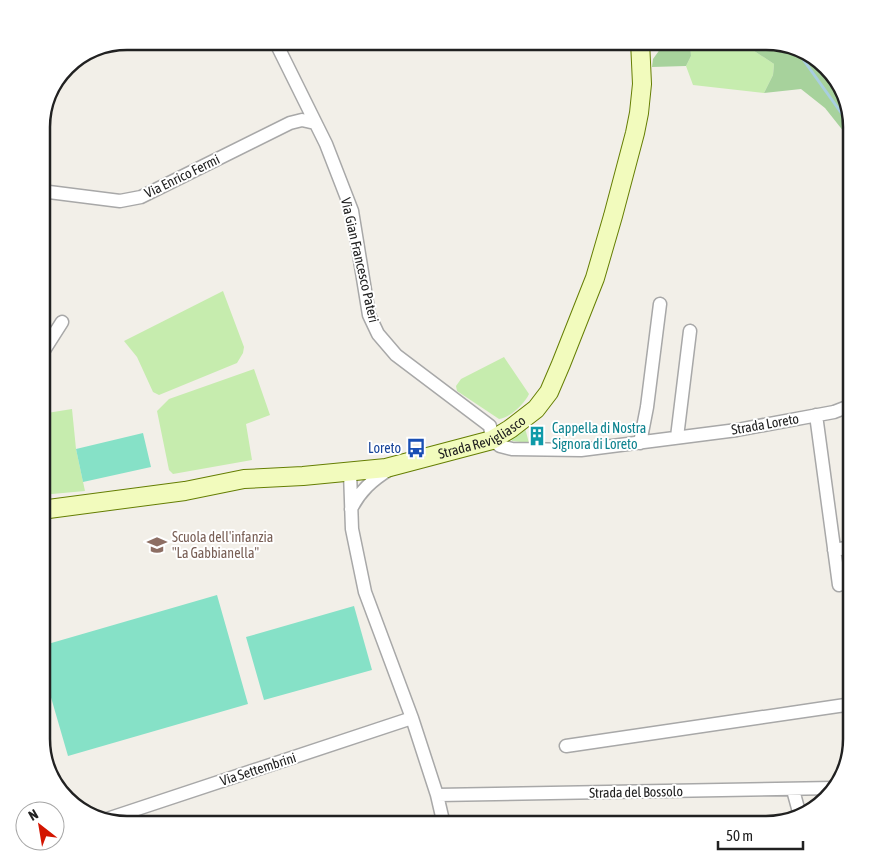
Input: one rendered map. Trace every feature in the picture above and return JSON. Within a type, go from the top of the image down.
[{"type":"street","name":"Via Gian Francesco Pateri","points":[[279,50],[315,123],[352,211],[369,315],[378,334],[396,355],[490,426],[492,440]]},
{"type":"street","name":"Strada Revigliasco","points":[[50,509],[185,491],[244,479],[350,472],[396,465],[492,440],[536,409],[549,392],[595,278],[635,133],[642,84],[640,50]]},
{"type":"street","name":"Via Enrico Fermi","points":[[50,192],[120,201],[140,197],[290,123],[302,120],[315,123]]},
{"type":"street","points":[[640,443],[648,407],[660,304]]},
{"type":"street","points":[[50,341],[62,322]]},
{"type":"street","points":[[676,437],[690,331]]},
{"type":"street","name":"Strada Loreto","points":[[492,440],[500,446],[512,449],[580,450],[737,430],[834,412],[843,408]]},
{"type":"street","points":[[816,415],[839,585]]},
{"type":"street","points":[[351,509],[358,496],[370,482],[396,465]]},
{"type":"street","points":[[350,472],[353,540],[365,592],[412,718],[442,816]]},
{"type":"street","points":[[834,550],[843,548]]},
{"type":"street","points":[[566,746],[843,705]]},
{"type":"street","name":"Via Settembrini","points":[[119,815],[412,718]]},
{"type":"street","name":"Strada del Bossolo","points":[[437,795],[825,788]]},
{"type":"street","points":[[793,790],[799,808]]},
{"type":"green space","points":[[660,50],[691,50],[691,56],[686,66],[652,67],[653,59]]},
{"type":"green space","points":[[691,50],[753,50],[774,64],[773,75],[764,93],[693,85],[686,66],[691,56]]},
{"type":"green space","points":[[753,50],[771,50],[800,58],[824,76],[837,97],[842,112],[843,131],[825,108],[801,89],[764,93],[773,75],[774,64]]},
{"type":"green space","points":[[223,291],[244,347],[237,363],[159,395],[153,392],[137,357],[124,341]]},
{"type":"green space","points":[[504,357],[529,394],[517,409],[508,416],[499,419],[457,391],[456,386],[461,379]]},
{"type":"green space","points":[[254,369],[270,415],[246,424],[252,460],[173,474],[169,470],[157,411],[169,399]]},
{"type":"green space","points":[[72,409],[76,449],[85,491],[50,494],[50,413]]},
{"type":"green space","points":[[525,428],[529,443],[512,441],[511,439]]},
{"type":"green space","points":[[143,433],[151,467],[83,482],[76,449]]},
{"type":"green space","points":[[217,595],[248,704],[68,756],[50,694],[50,643]]},
{"type":"green space","points":[[354,606],[372,670],[264,700],[246,637]]},
{"type":"waterway","points":[[804,60],[842,114]]},
{"type":"place","name":"Cappella di Nostra Signora di Loreto","points":[[537,436]]},
{"type":"place","name":"Loreto","points":[[416,448]]},
{"type":"place","name":"Scuola dell'infanzia \"La Gabbianella\"","points":[[157,545]]}]
